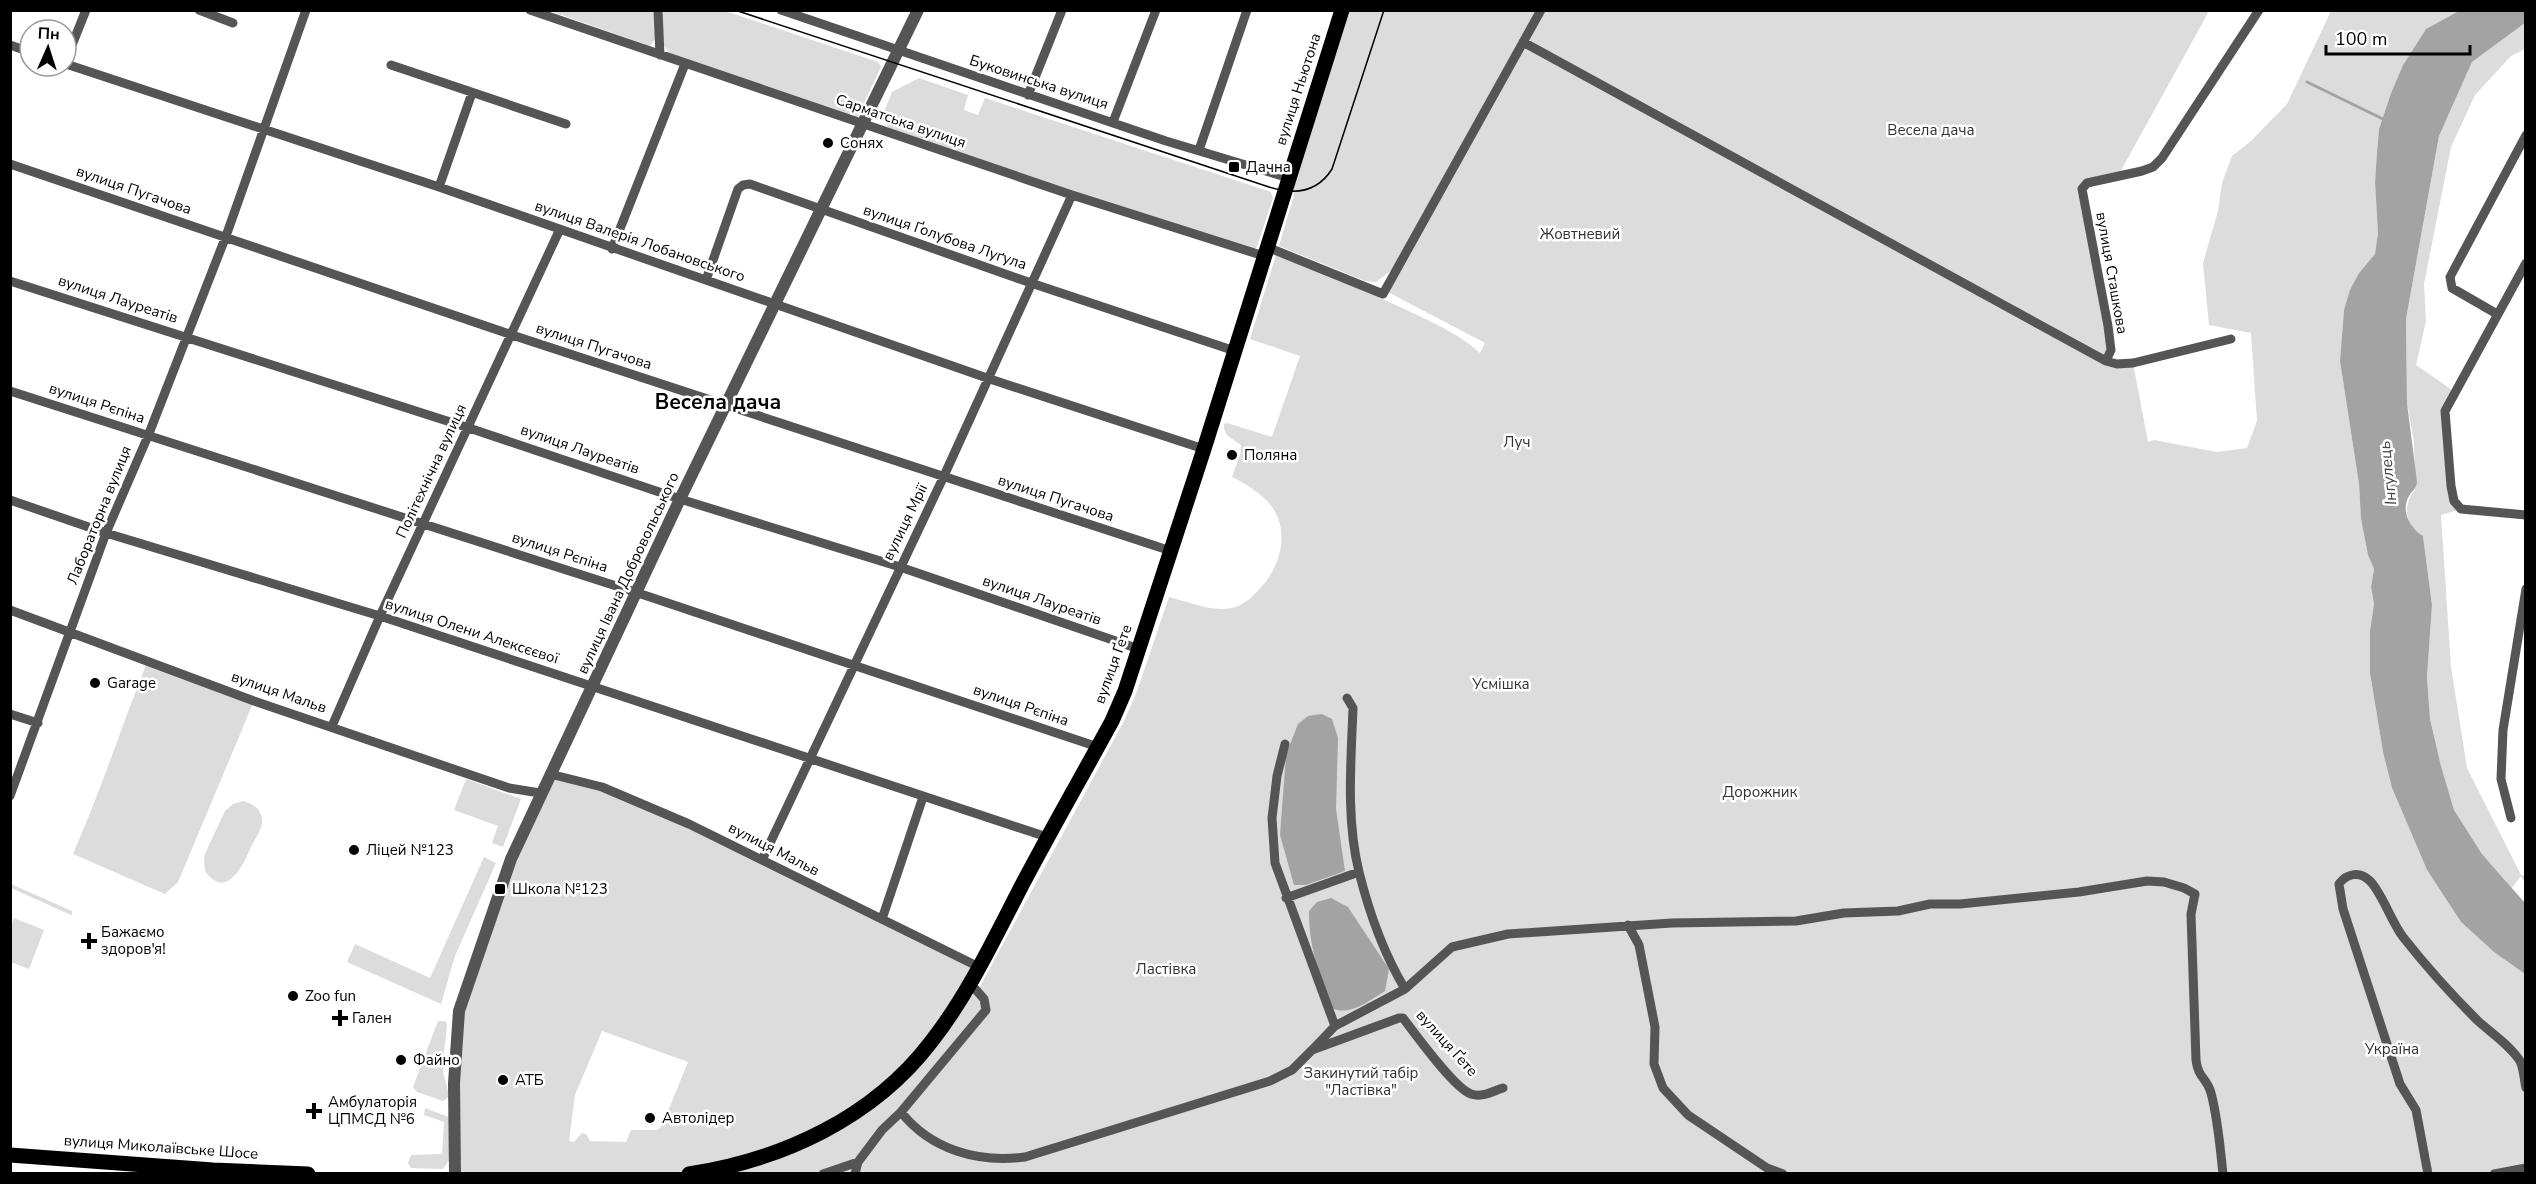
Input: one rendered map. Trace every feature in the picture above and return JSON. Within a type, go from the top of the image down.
[{"type":"main road","name":"вулиця Ньютона","points":[[1288,178],[1342,10]]},
{"type":"main road","name":"вулиця Ґете","points":[[970,983],[1047,837],[1098,747],[1125,691],[1204,450],[1288,178]]},
{"type":"main road","points":[[689,1173],[724,1168],[778,1152],[807,1139],[858,1110],[910,1067],[931,1043],[970,983]]},
{"type":"main road","name":"вулиця Миколаївське Шосе","points":[[10,1155],[213,1172],[309,1173]]},
{"type":"street","points":[[78,31],[86,10]]},
{"type":"street","points":[[199,10],[233,23]]},
{"type":"street","name":"Лабораторна вулиця","points":[[11,796],[106,533],[148,436],[226,236],[306,10]]},
{"type":"street","name":"Сарматська вулиця","points":[[530,10],[1072,195],[1266,251],[1383,294],[1523,42]]},
{"type":"street","points":[[658,10],[660,55]]},
{"type":"street","name":"Буковинська вулиця","points":[[781,10],[1028,95],[1288,178]]},
{"type":"street","name":"вулиця Івана Добровольського","points":[[455,1173],[454,1083],[459,1011],[503,879],[540,794],[635,592],[918,10]]},
{"type":"street","points":[[1028,95],[1062,10]]},
{"type":"street","points":[[1113,122],[1156,10]]},
{"type":"street","points":[[1198,150],[1247,10]]},
{"type":"street","points":[[1541,10],[1523,42],[2106,361],[2117,364],[2133,363],[2231,339]]},
{"type":"street","name":"вулиця Сташкова","points":[[2106,361],[2111,350],[2108,326],[2082,189],[2087,183],[2153,167],[2162,158],[2259,10]]},
{"type":"street","points":[[612,249],[686,64]]},
{"type":"street","points":[[391,65],[566,124]]},
{"type":"street","name":"вулиця Валерія Лобановського","points":[[78,66],[440,187],[612,249],[1204,450]]},
{"type":"street","points":[[440,187],[472,93]]},
{"type":"street","points":[[2497,314],[2452,288],[2450,278],[2526,135]]},
{"type":"street","name":"вулиця Пугачова","points":[[10,164],[512,335],[943,478],[1171,550]]},
{"type":"street","name":"вулиця Ґолубова Луґула","points":[[706,280],[738,189],[750,184],[1031,283],[1235,351]]},
{"type":"street","name":"вулиця Мрії","points":[[762,860],[943,478],[1072,195]]},
{"type":"street","name":"Політехнічна вулиця","points":[[332,726],[380,616],[560,229]]},
{"type":"street","points":[[2526,263],[2445,411],[2454,501],[2461,509],[2526,515]]},
{"type":"street","name":"вулиця Лауреатів","points":[[10,280],[469,428],[680,499],[900,567],[1139,650]]},
{"type":"street","name":"вулиця Рєпіна","points":[[10,391],[635,592],[1098,747]]},
{"type":"street","name":"вулиця Олени Алексєєвої","points":[[10,500],[106,533],[380,616],[1047,837]]},
{"type":"street","points":[[2511,818],[2501,778],[2503,730],[2526,589]]},
{"type":"street","name":"вулиця Мальв","points":[[10,610],[254,701],[509,788],[540,794]]},
{"type":"street","points":[[1347,698],[1353,708],[1351,798],[1354,852],[1367,903],[1396,974],[1405,989]]},
{"type":"street","points":[[10,714],[38,723]]},
{"type":"street","points":[[1285,744],[1276,776],[1272,818],[1275,863],[1335,1026]]},
{"type":"street","name":"вулиця Мальв","points":[[550,774],[602,787],[640,802],[979,967]]},
{"type":"street","points":[[882,919],[923,797]]},
{"type":"street","points":[[1286,898],[1359,872]]},
{"type":"street","points":[[2428,1173],[2416,1110],[2400,1084],[2343,909],[2339,884],[2344,878],[2351,874],[2361,875],[2371,882],[2397,929],[2414,950],[2476,1019],[2521,1062],[2526,1088]]},
{"type":"street","points":[[1312,1050],[1335,1026],[1405,989],[1441,956],[1465,943],[1508,934],[1628,925],[1796,921],[1844,913],[1898,911],[1930,904],[1960,904],[2079,892],[2147,881],[2164,882],[2195,894],[2191,914],[2198,1073],[2209,1085],[2223,1173]]},
{"type":"street","points":[[1628,925],[1639,945],[1656,1027],[1654,1064],[1663,1088],[1688,1115],[1767,1168],[1783,1173]]},
{"type":"street","points":[[855,1173],[858,1162],[882,1130],[901,1112],[986,1010],[984,999],[970,983]]},
{"type":"street","name":"вулиця Ґете","points":[[901,1112],[924,1136],[972,1157],[1001,1160],[1017,1158],[1270,1081],[1292,1070],[1312,1050],[1403,1018],[1458,1085],[1470,1094],[1484,1095],[1503,1088]]},
{"type":"street","points":[[823,1173],[858,1162]]},
{"type":"street","points":[[2494,1173],[2526,1168]]},
{"type":"green space","points":[[550,11],[655,11],[655,40],[650,46]]},
{"type":"green space","points":[[661,11],[725,11],[878,62],[881,67],[857,118],[672,54],[662,40]]},
{"type":"green space","points":[[1349,11],[2209,11],[2118,176],[2082,190],[2108,326],[2106,361],[2133,363],[2148,442],[2154,440],[2217,452],[2247,448],[2257,421],[2251,333],[2209,325],[2203,263],[2218,211],[2222,183],[2232,156],[2251,141],[2287,104],[2331,11],[2478,11],[2457,12],[2426,29],[2403,65],[2391,93],[2379,129],[2375,182],[2378,233],[2375,254],[2359,273],[2344,310],[2340,361],[2359,484],[2361,519],[2368,555],[2374,569],[2371,587],[2374,604],[2370,631],[2370,673],[2383,752],[2392,788],[2427,870],[2461,922],[2494,952],[2525,974],[2525,1173],[455,1174],[459,1011],[550,774],[602,787],[979,967],[970,983],[978,990],[1123,723],[1136,694],[1169,597],[1209,608],[1236,607],[1245,603],[1256,593],[1275,566],[1281,543],[1279,520],[1262,496],[1232,477],[1241,445],[1227,434],[1224,424],[1272,437],[1300,356],[1250,339],[1276,255],[1339,279],[1431,322],[1462,339],[1480,353],[1485,343],[1386,291],[1397,266],[1376,282],[1365,281],[1279,246],[1294,195],[1294,178]],"holes":[[[602,1031],[688,1062],[662,1126],[657,1130],[631,1130],[626,1142],[590,1141],[586,1134],[582,1133],[574,1142],[569,1141],[575,1095]]]},
{"type":"green space","points":[[2525,23],[2525,49],[2511,56],[2475,95],[2451,147],[2424,284],[2426,321],[2416,365],[2455,392],[2445,411],[2451,486],[2461,509],[2441,515],[2451,667],[2467,768],[2521,875],[2525,876],[2525,883],[2521,876],[2512,888],[2482,854],[2454,810],[2430,719],[2427,677],[2432,605],[2423,536],[2412,527],[2407,515],[2408,502],[2415,490],[2414,442],[2407,403],[2406,319],[2439,136],[2472,62]]},
{"type":"green space","points":[[919,78],[968,95],[964,110],[978,115],[985,98],[1271,192],[1273,198],[1257,247],[1251,251],[892,130],[887,126],[883,114],[892,92]]},
{"type":"green space","points":[[148,660],[254,701],[178,882],[165,894],[73,854]]},
{"type":"green space","points":[[466,779],[521,799],[503,847],[492,843],[498,826],[454,810]]},
{"type":"green space","points":[[243,801],[258,809],[262,819],[261,826],[234,876],[220,883],[213,880],[205,871],[204,856],[225,811],[233,804]]},
{"type":"green space","points":[[484,857],[496,863],[455,956],[441,1004],[347,962],[355,944],[430,978]]},
{"type":"green space","points":[[11,884],[72,911],[72,914],[11,888]]},
{"type":"green space","points":[[14,918],[44,930],[29,969],[11,962],[11,927]]},
{"type":"green space","points":[[438,1021],[445,1021],[447,1024],[443,1069],[448,1097],[443,1101],[417,1092],[413,1087]]},
{"type":"green space","points":[[425,1108],[451,1118],[450,1159],[443,1169],[411,1168],[408,1163],[411,1155],[442,1154],[444,1122],[424,1115]]},
{"type":"water","name":"Інгулець","points":[[2525,11],[2525,23],[2472,62],[2439,136],[2406,319],[2407,403],[2417,482],[2408,498],[2406,509],[2411,525],[2423,536],[2432,605],[2427,677],[2430,719],[2441,766],[2454,810],[2482,854],[2525,903],[2525,974],[2494,952],[2461,922],[2427,870],[2392,788],[2383,752],[2370,673],[2370,631],[2374,604],[2371,587],[2374,569],[2368,555],[2361,519],[2359,484],[2340,361],[2344,310],[2350,290],[2359,273],[2375,254],[2378,233],[2375,182],[2379,129],[2391,93],[2403,65],[2426,29],[2457,12]]},
{"type":"water","points":[[1322,714],[1332,719],[1338,738],[1336,809],[1345,871],[1306,885],[1294,885],[1280,835],[1286,755],[1298,724],[1308,716]]},
{"type":"water","points":[[1331,898],[1348,907],[1389,969],[1385,991],[1353,1009],[1332,1008],[1319,973],[1310,936],[1309,911],[1317,902]]},
{"type":"waterway","points":[[2307,82],[2383,119]]},
{"type":"tram line","points":[[735,10],[1278,190],[1287,191],[1312,187],[1326,177],[1332,169],[1384,10]]},
{"type":"place","name":"Сонях","points":[[828,143]]},
{"type":"place","name":"Дачна","points":[[1234,167]]},
{"type":"place","name":"Поляна","points":[[1232,455]]},
{"type":"place","name":"Garage","points":[[95,683]]},
{"type":"place","name":"Ліцей №123","points":[[354,850]]},
{"type":"place","name":"Школа №123","points":[[500,889]]},
{"type":"place","name":"Бажаємо здоров'я!","points":[[89,941]]},
{"type":"place","name":"Zoo fun","points":[[293,996]]},
{"type":"place","name":"Гален","points":[[340,1018]]},
{"type":"place","name":"Файно","points":[[401,1060]]},
{"type":"place","name":"АТБ","points":[[503,1080]]},
{"type":"place","name":"Амбулаторія ЦПМСД №6","points":[[314,1111]]},
{"type":"place","name":"Автолідер","points":[[650,1118]]},
{"type":"district","name":"Весела дача","points":[[718,402]]},
{"type":"park label","name":"Жовтневий","points":[[1580,234]]},
{"type":"park label","name":"Луч","points":[[1517,442]]},
{"type":"park label","name":"Усмішка","points":[[1501,684]]},
{"type":"park label","name":"Дорожник","points":[[1760,792]]},
{"type":"park label","name":"Ластівка","points":[[1166,969]]},
{"type":"park label","name":"Україна","points":[[2392,1049]]},
{"type":"park label","name":"Закинутий табір \"Ластівка\"","points":[[1361,1082]]}]
